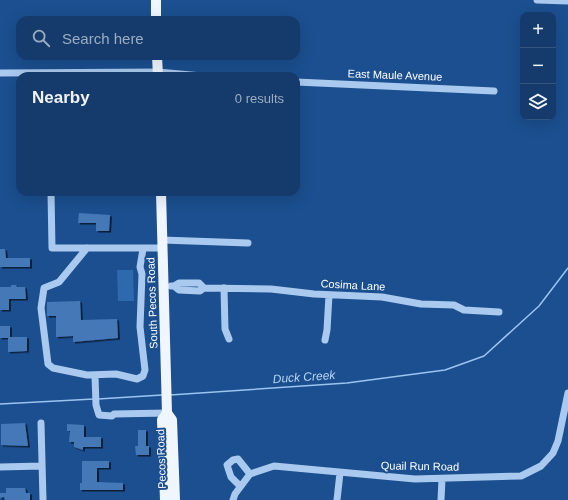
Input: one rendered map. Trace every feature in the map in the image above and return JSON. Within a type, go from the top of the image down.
[{"type":"main road","points":[[156,0],[156,16]]},
{"type":"main road","points":[[157,60],[158,72]]},
{"type":"main road","name":"South Pecos Road","points":[[161,196],[168,412],[162,420],[165,500]]},
{"type":"main road","name":"Pecos Road","points":[[168,412],[172,420],[175,500]]},
{"type":"street","points":[[537,0],[568,1]]},
{"type":"street","points":[[0,73],[16,74]]},
{"type":"street","name":"East Maule Avenue","points":[[300,82],[494,90]]},
{"type":"street","points":[[51,196],[52,248],[143,249],[162,244],[248,243]]},
{"type":"street","points":[[86,248],[59,282],[44,288],[41,308],[48,364],[53,368],[95,376],[106,373],[137,379],[143,376],[145,370],[140,327],[142,274],[140,267],[143,249]]},
{"type":"street","name":"Cosima Lane","points":[[164,286],[174,286],[179,290],[191,287],[200,291],[204,288],[270,289],[328,295],[382,297],[421,304],[454,305],[464,310],[500,312]]},
{"type":"street","points":[[224,288],[225,329],[229,339]]},
{"type":"street","points":[[325,340],[327,330],[328,295]]},
{"type":"street","points":[[95,376],[96,410],[99,416],[168,412]]},
{"type":"street","name":"Quail Run Road","points":[[250,474],[274,466],[415,479],[516,477],[536,470],[550,458],[556,447],[568,393]]},
{"type":"street","points":[[41,423],[43,500]]},
{"type":"street","points":[[233,500],[240,486],[250,474],[238,459],[233,460],[227,465],[231,477],[240,486]]},
{"type":"street","points":[[0,467],[42,466]]},
{"type":"street","points":[[337,500],[340,473]]},
{"type":"street","points":[[441,500],[442,479]]},
{"type":"shaded area","points":[[117,270],[133,270],[134,301],[118,301]]},
{"type":"building","points":[[79,213],[110,215],[109,231],[96,231],[96,223],[78,223]]},
{"type":"building","points":[[0,249],[5,249],[6,258],[30,258],[30,267],[0,267]]},
{"type":"building","points":[[11,285],[25,287],[26,299],[9,299],[9,310],[0,310],[0,287],[11,287]]},
{"type":"building","points":[[80,301],[81,320],[117,319],[118,338],[73,342],[73,336],[56,337],[56,316],[47,316],[47,302]]},
{"type":"building","points":[[0,326],[10,326],[10,337],[27,337],[27,351],[8,352],[8,338],[0,338]]},
{"type":"building","points":[[25,423],[28,446],[1,445],[1,424]]},
{"type":"building","points":[[67,424],[84,425],[84,437],[101,437],[101,447],[83,447],[83,450],[74,447],[74,442],[69,442],[70,431],[67,431]]},
{"type":"building","points":[[138,430],[146,430],[146,446],[149,446],[149,455],[136,455],[135,446],[138,446]]},
{"type":"building","points":[[82,461],[109,461],[109,468],[97,468],[97,482],[123,483],[123,490],[80,490],[80,483],[82,483]]},
{"type":"building","points":[[6,488],[25,488],[26,493],[30,493],[30,500],[5,500],[4,497],[0,498],[0,493],[6,493]]},
{"type":"waterway","name":"Duck Creek","points":[[170,395],[347,383],[445,370],[484,356],[539,306],[568,268]]},
{"type":"waterway","name":"Duck Creek","points":[[98,399],[162,395]]},
{"type":"waterway","name":"Duck Creek","points":[[0,404],[94,399]]}]
